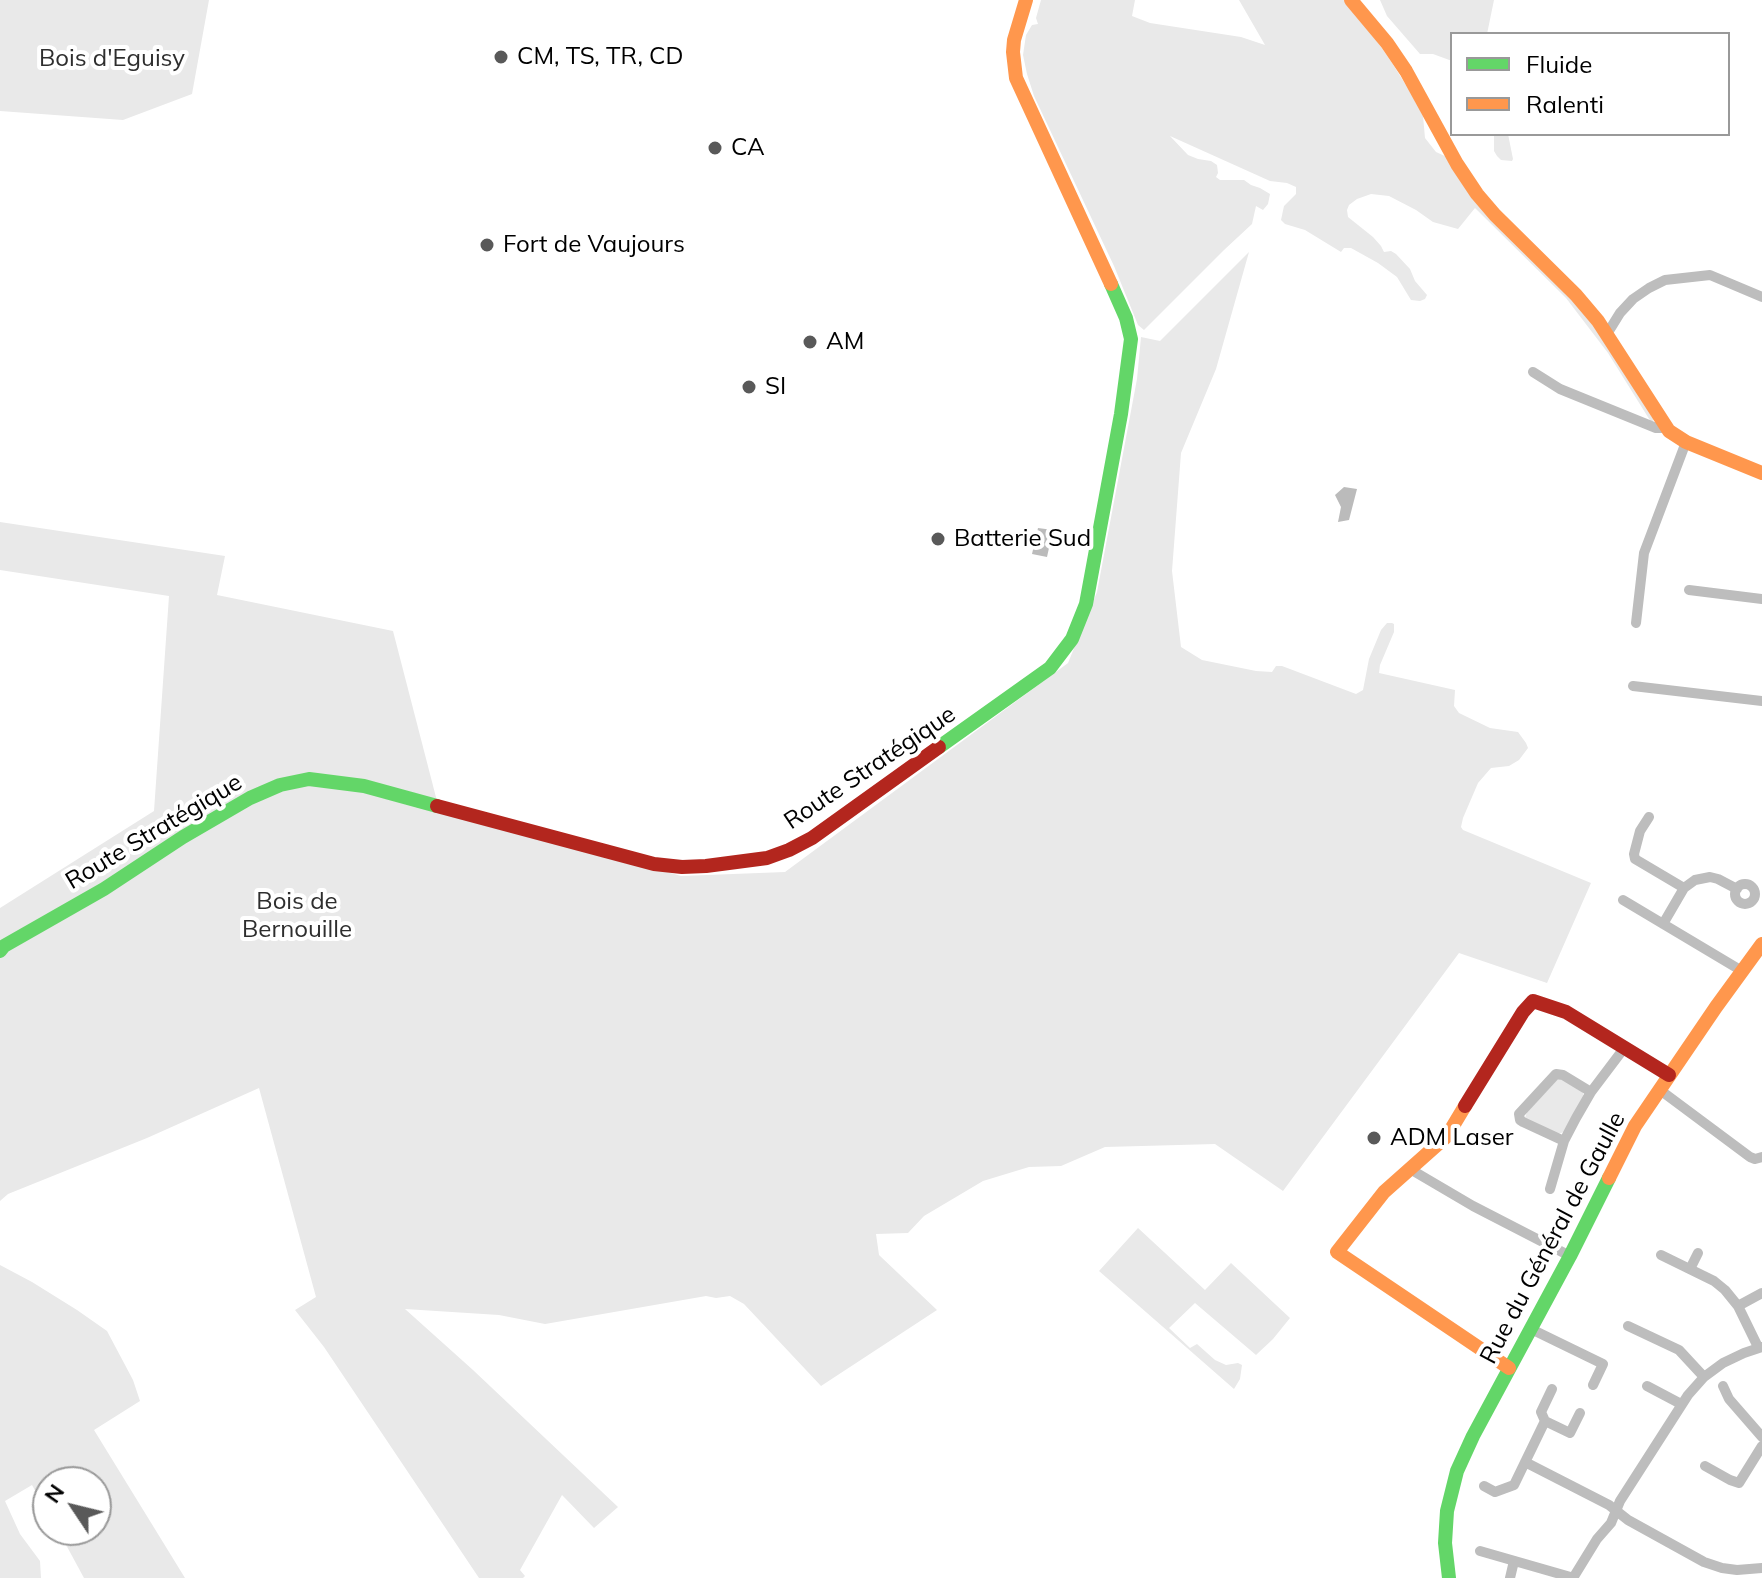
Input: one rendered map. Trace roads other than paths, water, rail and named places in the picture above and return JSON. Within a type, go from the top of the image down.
[{"type":"street","name":"Route Stratégique","points":[[0,951],[250,798],[280,785],[309,779],[364,786],[654,864],[706,866],[767,858],[812,838],[1050,668],[1072,639],[1086,604],[1121,414],[1131,339],[1121,305],[1016,78],[1014,40],[1026,0]]},
{"type":"street","points":[[1351,0],[1406,71],[1477,194],[1576,295],[1607,334],[1667,428],[1686,442],[1762,473]]},
{"type":"street","points":[[1607,334],[1633,299],[1665,280],[1710,275],[1762,297]]},
{"type":"street","points":[[1533,372],[1560,389],[1656,428],[1667,428]]},
{"type":"street","points":[[1636,623],[1644,553],[1686,442]]},
{"type":"street","points":[[1689,590],[1762,599]]},
{"type":"street","points":[[1633,686],[1762,701]]},
{"type":"street","points":[[1649,817],[1640,831],[1635,859],[1684,888]]},
{"type":"street","points":[[1663,924],[1684,888],[1695,880],[1710,877],[1726,881],[1737,889]]},
{"type":"street","points":[[1623,900],[1742,971]]},
{"type":"street","name":"Rue du Général de Gaulle","points":[[1449,1578],[1445,1528],[1449,1497],[1473,1436],[1570,1256],[1629,1138],[1669,1075],[1742,971],[1760,951]]},
{"type":"street","points":[[1509,1368],[1337,1252],[1384,1192],[1447,1136],[1523,1012],[1533,1001],[1566,1012],[1669,1075]]},
{"type":"street","points":[[1550,1189],[1564,1141],[1591,1092],[1625,1047]]},
{"type":"street","points":[[1564,1141],[1523,1122],[1519,1114],[1556,1074],[1591,1092]]},
{"type":"street","points":[[1660,1090],[1750,1157],[1761,1160]]},
{"type":"street","points":[[1410,1169],[1473,1206],[1570,1256]]},
{"type":"street","points":[[1690,1269],[1698,1253]]},
{"type":"street","points":[[1480,1551],[1573,1578],[1597,1539],[1611,1523],[1620,1501],[1681,1404],[1704,1377],[1723,1363],[1760,1347],[1738,1306],[1719,1285],[1661,1255]]},
{"type":"street","points":[[1738,1306],[1762,1293]]},
{"type":"street","points":[[1628,1326],[1679,1350],[1704,1377]]},
{"type":"street","points":[[1531,1329],[1603,1364],[1593,1385]]},
{"type":"street","points":[[1647,1386],[1681,1404]]},
{"type":"street","points":[[1723,1386],[1729,1399],[1762,1437]]},
{"type":"street","points":[[1552,1389],[1541,1412],[1545,1421],[1570,1433],[1580,1413]]},
{"type":"street","points":[[1484,1486],[1495,1492],[1514,1485],[1545,1421]]},
{"type":"street","points":[[1705,1466],[1739,1483],[1762,1446]]},
{"type":"street","points":[[1525,1462],[1609,1505],[1628,1520],[1704,1562],[1750,1574],[1762,1568]]},
{"type":"street","points":[[1510,1578],[1514,1561]]},
{"type":"place","name":"CM, TS, TR, CD","points":[[501,57]]},
{"type":"place","name":"CA","points":[[715,148]]},
{"type":"place","name":"Fort de Vaujours","points":[[487,245]]},
{"type":"place","name":"AM","points":[[810,342]]},
{"type":"place","name":"SI","points":[[749,387]]},
{"type":"place","name":"Batterie Sud","points":[[938,539]]},
{"type":"place","name":"ADM Laser","points":[[1374,1138]]},
{"type":"park label","name":"Bois d'Eguisy","points":[[112,59]]},
{"type":"park label","name":"Bois de Bernouille","points":[[297,916]]}]
